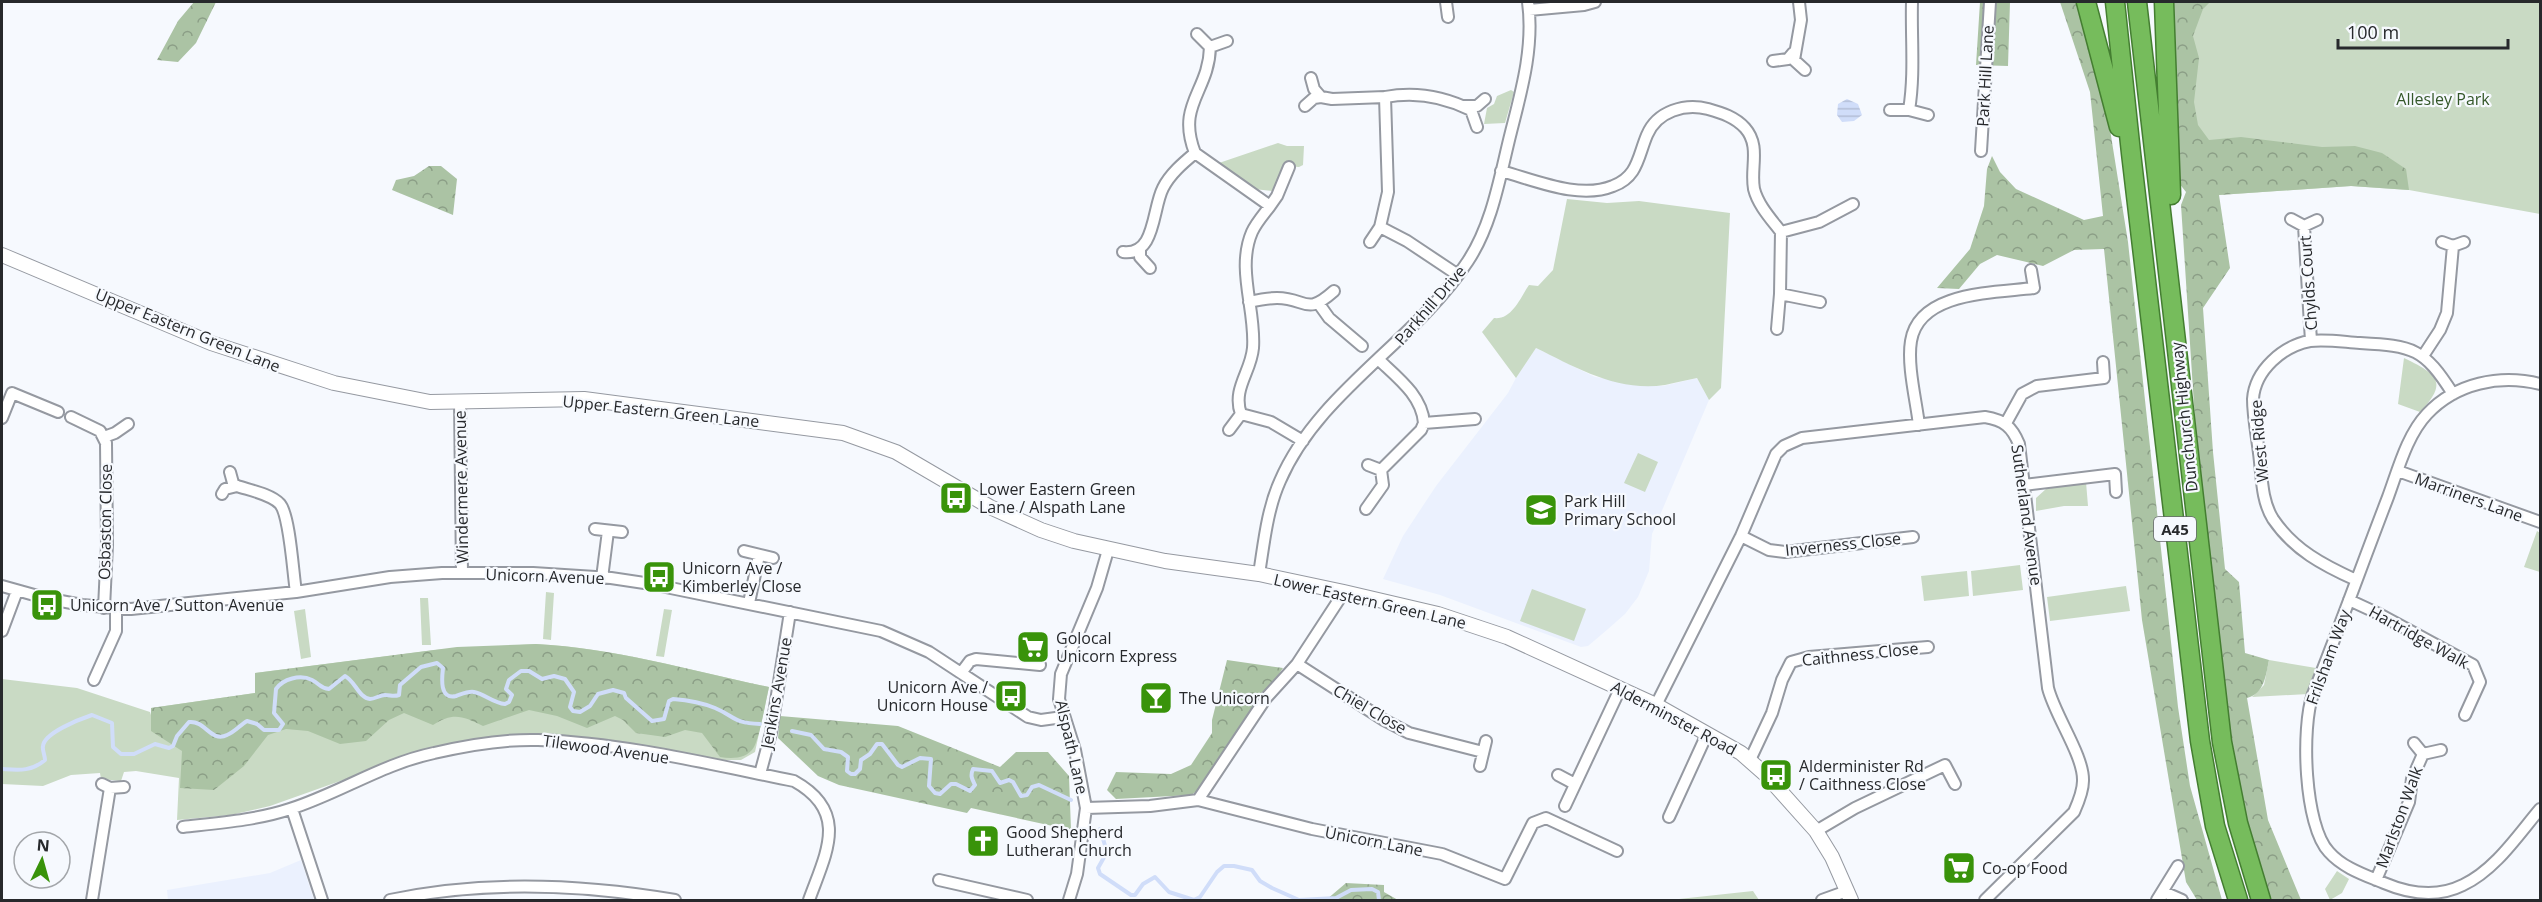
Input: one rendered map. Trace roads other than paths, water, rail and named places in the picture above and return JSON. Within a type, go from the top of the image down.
[{"type":"highway","points":[[2086,2],[2117,123],[2131,153]]},
{"type":"highway","name":"Dunchurch Highway","points":[[2115,2],[2200,741],[2215,826],[2238,900]]},
{"type":"highway","name":"Dunchurch Highway","points":[[2138,2],[2222,741],[2238,823],[2261,900]]},
{"type":"highway","points":[[2164,2],[2174,265],[2170,286]]},
{"type":"street","points":[[1446,2],[1448,16]]},
{"type":"street","points":[[1529,6],[1595,2]]},
{"type":"street","points":[[1798,2],[1801,20],[1793,53],[1794,60],[1805,70]]},
{"type":"street","points":[[1909,110],[1913,75],[1912,2]]},
{"type":"street","name":"Park Hill Lane","points":[[1981,152],[1990,2]]},
{"type":"street","name":"Parkhill Drive","points":[[1259,574],[1266,526],[1279,482],[1303,441],[1337,401],[1416,325],[1458,275],[1482,234],[1501,171],[1527,64],[1529,6]]},
{"type":"street","points":[[1197,34],[1210,47],[1210,58],[1204,79],[1191,106],[1188,121],[1190,140],[1195,153],[1270,206]]},
{"type":"street","points":[[1210,47],[1227,40]]},
{"type":"street","points":[[1773,62],[1788,59],[1793,53]]},
{"type":"street","points":[[1311,78],[1314,88],[1321,97]]},
{"type":"street","points":[[1305,106],[1314,98],[1321,97],[1332,99],[1385,97],[1417,93],[1430,95],[1471,110],[1475,115],[1477,127]]},
{"type":"street","points":[[1370,242],[1380,227],[1388,192],[1385,97]]},
{"type":"street","points":[[1463,106],[1477,106],[1485,99]]},
{"type":"street","points":[[1501,171],[1570,189],[1600,190],[1626,180],[1633,172],[1639,162],[1647,136],[1659,119],[1680,108],[1699,107],[1723,113],[1746,129],[1754,147],[1755,190],[1761,205],[1781,232],[1777,329]]},
{"type":"street","points":[[1890,111],[1909,110],[1928,115]]},
{"type":"street","points":[[1150,268],[1140,257],[1140,250],[1155,219],[1163,188],[1185,161],[1195,153]]},
{"type":"street","points":[[1241,414],[1238,392],[1247,372],[1253,348],[1246,262],[1249,242],[1252,232],[1277,196],[1289,167]]},
{"type":"street","points":[[1781,232],[1819,222],[1853,204]]},
{"type":"street","name":"Chylds Court","points":[[2291,219],[2304,226]]},
{"type":"street","name":"Chylds Court","points":[[2304,226],[2317,220]]},
{"type":"street","name":"Chylds Court","points":[[2304,226],[2312,341]]},
{"type":"street","points":[[1380,227],[1407,241],[1458,275]]},
{"type":"street","points":[[2423,356],[2440,330],[2447,313],[2447,244],[2464,242]]},
{"type":"street","points":[[1123,252],[1134,253],[1140,250]]},
{"type":"street","name":"Upper Eastern Green Lane","points":[[2,255],[211,343],[271,365],[374,393],[430,402],[584,399],[843,433],[896,452],[990,507],[1041,531],[1108,550]]},
{"type":"street","points":[[1919,424],[1910,342],[1919,322],[1950,299],[2034,288],[2031,270]]},
{"type":"street","points":[[1249,302],[1276,298],[1311,305],[1319,304],[1334,291]]},
{"type":"street","points":[[1780,294],[1820,302]]},
{"type":"street","points":[[1319,304],[1329,318],[1362,346]]},
{"type":"street","name":"West Ridge","points":[[2356,580],[2323,565],[2300,548],[2269,511],[2264,493],[2253,406],[2255,388],[2262,372],[2278,357],[2296,346],[2312,341],[2391,345],[2408,348],[2423,356],[2437,369],[2453,394]]},
{"type":"street","points":[[1379,360],[1409,389],[1419,403],[1424,423],[1421,430],[1381,470]]},
{"type":"street","points":[[2006,423],[2022,394],[2037,387],[2104,378],[2103,362]]},
{"type":"street","name":"Frilsham Way","points":[[2541,384],[2517,380],[2493,381],[2464,388],[2431,410],[2418,425],[2356,580],[2307,716],[2310,807],[2318,836],[2329,853],[2348,867],[2376,880],[2422,897],[2452,890],[2478,877],[2541,809]]},
{"type":"street","points":[[2,418],[7,391],[58,412]]},
{"type":"street","name":"Windermere Avenue","points":[[460,401],[462,573]]},
{"type":"street","points":[[1229,430],[1241,414]]},
{"type":"street","points":[[1241,414],[1271,422],[1303,441]]},
{"type":"street","points":[[71,417],[94,427],[104,437],[128,424]]},
{"type":"street","name":"Sutherland Avenue","points":[[1656,705],[1741,536],[1776,454],[1784,446],[1802,438],[1985,417],[2006,423],[2019,444],[2048,688],[2058,718],[2079,762],[2083,782],[2080,799],[2074,812],[1985,900]]},
{"type":"street","points":[[1424,423],[1475,419]]},
{"type":"street","name":"Osbaston Close","points":[[104,437],[107,546],[104,608]]},
{"type":"street","points":[[1368,465],[1381,470]]},
{"type":"street","points":[[1366,509],[1383,485],[1381,470]]},
{"type":"street","name":"Marriners Lane","points":[[2398,471],[2541,522]]},
{"type":"street","points":[[230,472],[233,483],[237,486],[272,498],[280,504],[287,524],[296,592]]},
{"type":"street","points":[[2024,485],[2115,474],[2116,492]]},
{"type":"street","points":[[222,494],[225,489],[237,486]]},
{"type":"street","points":[[595,529],[622,532]]},
{"type":"street","points":[[602,578],[609,531]]},
{"type":"street","name":"Inverness Close","points":[[1741,536],[1769,550],[1785,552],[1913,537]]},
{"type":"street","name":"Lower Eastern Green Lane","points":[[1108,550],[1165,561],[1259,574],[1438,614],[1507,637],[1569,664]]},
{"type":"street","name":"Alspath Lane","points":[[1069,900],[1077,874],[1085,814],[1075,750],[1059,699],[1061,674],[1097,588],[1108,550]]},
{"type":"street","points":[[744,551],[773,558]]},
{"type":"street","points":[[749,603],[759,555]]},
{"type":"street","name":"Unicorn Avenue","points":[[2,586],[17,591],[116,609],[169,606],[296,592],[390,577],[462,573],[533,573],[651,584],[881,631],[928,652],[1028,717],[1041,720],[1063,717]]},
{"type":"street","points":[[2,631],[17,591]]},
{"type":"street","points":[[1198,800],[1266,698],[1297,664],[1344,592]]},
{"type":"street","name":"Hartridge Walk","points":[[2349,600],[2378,613],[2473,665],[2480,682],[2465,715]]},
{"type":"street","points":[[94,680],[116,631],[116,609]]},
{"type":"street","name":"Jenkins Avenue","points":[[760,774],[771,733],[790,612]]},
{"type":"street","name":"Caithness Close","points":[[1750,760],[1772,714],[1782,680],[1791,662],[1809,657],[1928,647]]},
{"type":"street","points":[[961,673],[970,662],[976,659],[1040,666]]},
{"type":"street","name":"Chiel Close","points":[[1297,664],[1383,720],[1409,733],[1485,747],[1480,766]]},
{"type":"street","name":"Alderminster Road","points":[[1569,664],[1656,705],[1732,747],[1750,760],[1816,831],[1849,896]]},
{"type":"street","points":[[1565,806],[1620,689]]},
{"type":"street","points":[[1669,818],[1682,800],[1707,734]]},
{"type":"street","name":"Tilewood Avenue","points":[[183,827],[292,809],[373,772],[410,759],[497,742],[537,740],[595,744],[794,781],[809,789],[826,809],[830,834],[828,847],[809,900]]},
{"type":"street","name":"Marlston Walk","points":[[2414,743],[2423,754]]},
{"type":"street","name":"Marlston Walk","points":[[2423,754],[2441,750]]},
{"type":"street","name":"Marlston Walk","points":[[2376,880],[2404,813],[2412,779],[2423,754]]},
{"type":"street","points":[[1816,831],[1855,808],[1945,765],[1954,784]]},
{"type":"street","points":[[1558,775],[1575,784]]},
{"type":"street","points":[[92,900],[106,786],[124,787]]},
{"type":"street","name":"Unicorn Lane","points":[[1085,814],[1198,800],[1311,829],[1442,854],[1505,879],[1533,823],[1546,818],[1617,851]]},
{"type":"street","points":[[292,809],[322,900]]},
{"type":"street","points":[[2159,898],[2178,866]]},
{"type":"street","points":[[939,880],[1027,900]]},
{"type":"street","points":[[390,900],[446,891],[554,887],[604,890],[675,900]]},
{"type":"street","points":[[554,887],[555,900]]},
{"type":"street","points":[[2159,898],[2166,893],[2182,900]]},
{"type":"street","points":[[1822,900],[1849,896]]},
{"type":"water","points":[[1847,99],[1858,104],[1862,115],[1854,121],[1842,122],[1837,115],[1838,104]]},
{"type":"waterway","points":[[2,769],[35,767],[45,760],[43,746],[49,736],[63,727],[92,715],[112,723],[113,747],[121,754],[134,754],[155,744],[169,748],[173,746],[177,736],[189,722],[195,722],[212,734],[221,737],[233,732],[247,721],[257,724],[264,730],[279,730],[283,724],[274,713],[276,689],[292,678],[307,678],[329,689],[345,676],[363,696],[372,699],[383,695],[399,695],[400,685],[421,667],[437,663],[443,668],[444,691],[451,696],[474,692],[505,704],[509,702],[512,695],[506,689],[509,680],[521,671],[529,671],[542,679],[554,676],[565,679],[574,692],[570,707],[573,711],[580,712],[590,706],[598,694],[613,690],[624,693],[626,698],[652,721],[664,719],[669,701],[673,699],[705,705],[722,711],[739,721],[760,724]]},
{"type":"waterway","points":[[792,731],[811,735],[824,749],[841,752],[848,757],[847,771],[851,774],[855,774],[860,769],[861,760],[870,754],[877,744],[882,744],[902,767],[920,758],[931,759],[929,786],[935,793],[940,794],[951,784],[970,791],[975,785],[972,777],[973,769],[992,771],[1000,783],[1009,780],[1013,782],[1021,796],[1027,795],[1032,787],[1039,785],[1071,800]]},
{"type":"waterway","points":[[1100,829],[1107,852],[1098,868],[1100,874],[1131,895],[1135,895],[1143,884],[1155,877],[1169,892],[1194,900],[1200,897],[1217,872],[1224,866],[1234,866],[1252,870],[1260,881],[1299,900],[1336,898],[1351,890],[1372,889],[1378,892],[1379,900]]},
{"type":"place","name":"Lower Eastern Green Lane / Alspath Lane","points":[[956,498]]},
{"type":"place","name":"Park Hill Primary School","points":[[1541,510]]},
{"type":"place","name":"Unicorn Ave / Kimberley Close","points":[[659,577]]},
{"type":"place","name":"Unicorn Ave / Sutton Avenue","points":[[47,605]]},
{"type":"place","name":"Golocal Unicorn Express","points":[[1033,647]]},
{"type":"place","name":"Unicorn Ave / Unicorn House","points":[[1011,696]]},
{"type":"place","name":"The Unicorn","points":[[1156,698]]},
{"type":"place","name":"Alderminister Rd / Caithness Close","points":[[1776,775]]},
{"type":"place","name":"Good Shepherd Lutheran Church","points":[[983,841]]},
{"type":"place","name":"Co-op Food","points":[[1959,868]]},
{"type":"park label","name":"Allesley Park","points":[[2443,99]]}]
